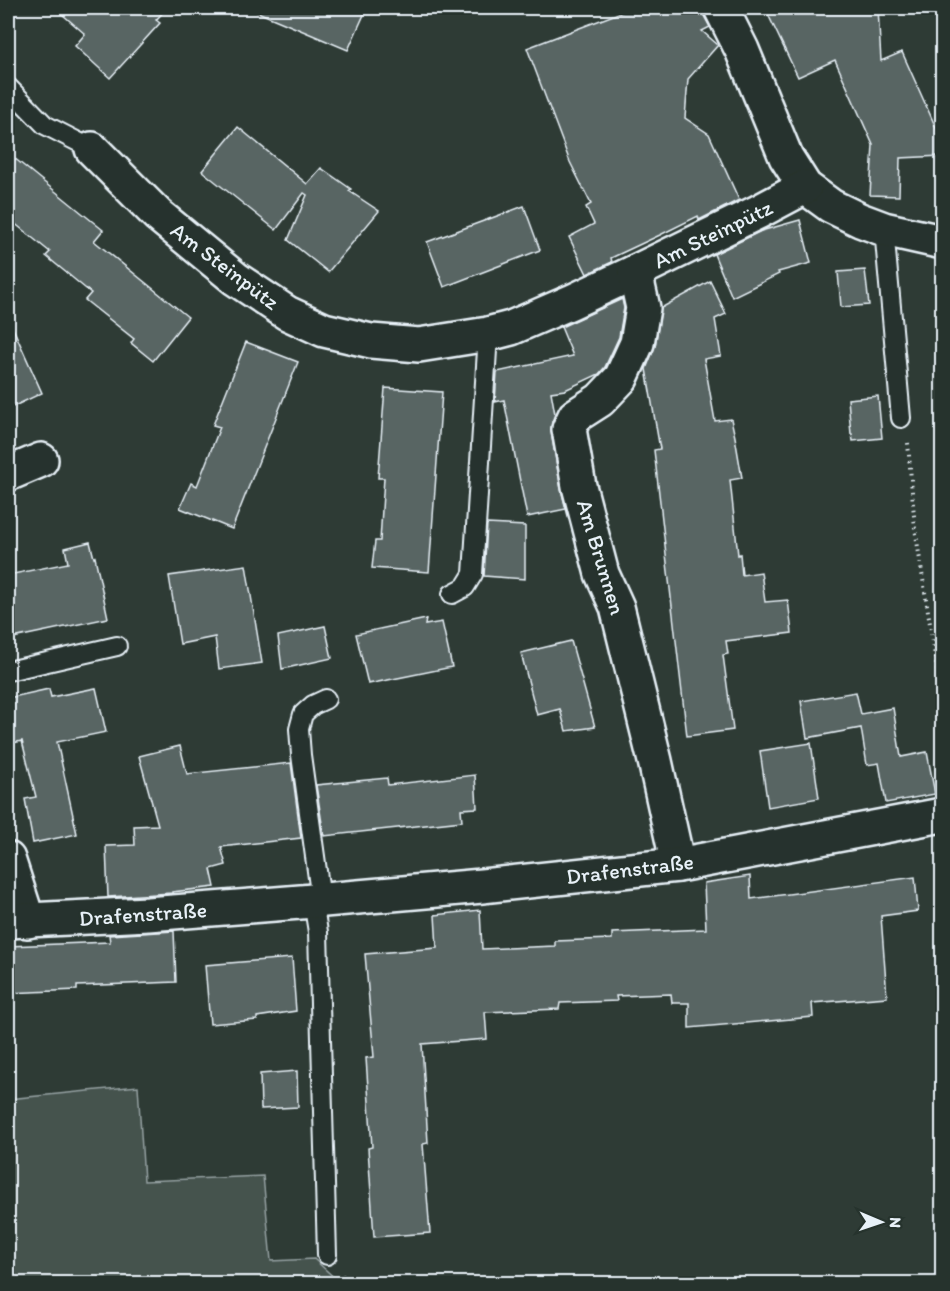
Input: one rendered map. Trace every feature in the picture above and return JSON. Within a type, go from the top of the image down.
[{"type":"street","points":[[721,8],[742,50],[786,157],[805,187],[831,206],[860,220],[942,242]]},
{"type":"street","name":"Am Steinpütz","points":[[92,148],[158,215],[236,279],[287,313],[324,330],[371,341],[419,345],[512,328],[635,272],[805,187]]},
{"type":"street","name":"Am Brunnen","points":[[635,272],[643,308],[637,343],[621,378],[600,400],[575,416],[569,429],[579,486],[602,574],[617,607],[678,865]]},
{"type":"street","points":[[8,474],[41,460]]},
{"type":"street","name":"Drafenstraße","points":[[18,921],[148,914],[482,886],[678,865],[942,815]]},
{"type":"street","points":[[8,859],[18,921]]},
{"type":"lane","name":"Am Steinpütz","points":[[8,87],[45,125],[92,148]]},
{"type":"lane","points":[[884,228],[901,418]]},
{"type":"lane","points":[[452,594],[465,587],[473,574],[488,334]]},
{"type":"lane","points":[[8,671],[117,646]]},
{"type":"lane","points":[[326,699],[313,705],[303,714],[299,729],[317,900],[327,1255]]},
{"type":"path","points":[[901,418],[907,436],[915,528],[942,701]]},
{"type":"shaded area","points":[[138,1086],[144,1181],[263,1176],[271,1261],[314,1259],[340,1283],[8,1283],[8,1099]]},
{"type":"building","points":[[55,8],[167,8],[156,20],[160,23],[110,78],[75,46],[85,34]]},
{"type":"building","points":[[248,8],[367,8],[348,50]]},
{"type":"building","points":[[632,8],[702,8],[710,27],[702,31],[718,45],[688,79],[685,118],[709,134],[739,200],[699,220],[698,216],[611,258],[612,262],[587,274],[569,237],[594,224],[586,207],[591,204],[570,162],[527,48]]},
{"type":"building","points":[[765,8],[878,8],[881,61],[902,52],[937,130],[942,129],[942,156],[900,158],[899,196],[870,195],[873,145],[835,60],[798,77]]},
{"type":"building","points":[[238,127],[307,184],[321,168],[351,189],[349,191],[379,211],[328,272],[288,240],[307,195],[304,193],[276,230],[202,171]]},
{"type":"building","points":[[8,153],[103,230],[94,241],[188,317],[153,361],[131,343],[134,339],[85,300],[91,293],[46,256],[50,252],[8,218]]},
{"type":"building","points":[[524,206],[540,250],[444,287],[427,242]]},
{"type":"building","points":[[800,220],[811,263],[778,272],[779,274],[732,297],[714,254],[761,231]]},
{"type":"building","points":[[865,270],[869,305],[841,307],[838,272]]},
{"type":"building","points":[[710,281],[726,314],[715,319],[721,356],[704,359],[715,421],[731,419],[735,437],[742,478],[730,480],[742,575],[761,572],[765,602],[788,600],[792,633],[726,641],[728,654],[723,655],[733,730],[687,736],[654,450],[660,449],[646,369],[655,346],[661,308]]},
{"type":"building","points":[[622,299],[624,308],[619,337],[605,367],[599,374],[565,390],[551,392],[555,414],[551,432],[566,509],[527,517],[504,400],[495,402],[497,372],[573,356],[561,327]]},
{"type":"building","points":[[8,317],[42,393],[8,409]]},
{"type":"building","points":[[246,342],[298,362],[232,529],[180,508],[191,483],[197,486],[220,427],[213,425]]},
{"type":"building","points":[[385,388],[442,392],[429,572],[372,568],[375,541],[380,541],[384,478],[378,478]]},
{"type":"building","points":[[878,396],[882,438],[853,441],[848,399]]},
{"type":"building","points":[[487,524],[525,526],[525,579],[484,576]]},
{"type":"building","points":[[90,542],[108,618],[8,639],[8,575],[68,563],[65,548]]},
{"type":"building","points":[[246,565],[262,663],[219,669],[215,637],[180,644],[169,576]]},
{"type":"building","points":[[426,619],[425,625],[442,622],[452,667],[368,684],[356,634]]},
{"type":"building","points":[[325,626],[332,658],[282,669],[278,636]]},
{"type":"building","points":[[571,641],[595,727],[566,731],[560,709],[537,715],[521,653]]},
{"type":"building","points":[[96,688],[106,732],[57,742],[77,834],[33,843],[25,799],[36,797],[22,741],[8,744],[8,698],[49,689],[51,697]]},
{"type":"building","points":[[856,692],[861,714],[893,708],[901,757],[927,752],[935,794],[886,803],[879,763],[867,765],[861,728],[807,738],[801,701]]},
{"type":"building","points":[[811,743],[819,798],[768,807],[760,751]]},
{"type":"building","points":[[180,746],[187,774],[291,763],[301,838],[221,847],[226,865],[211,869],[215,887],[172,893],[108,897],[106,846],[135,845],[134,826],[158,825],[139,756]]},
{"type":"building","points":[[475,775],[477,808],[461,809],[462,821],[324,836],[316,785],[387,778],[388,785]]},
{"type":"building","points":[[750,876],[751,899],[915,877],[918,911],[881,916],[887,997],[812,1003],[813,1017],[689,1028],[689,1003],[672,1003],[671,994],[616,996],[617,1001],[560,1003],[559,1009],[485,1012],[487,1039],[422,1044],[428,1143],[423,1144],[430,1233],[374,1237],[368,1148],[372,1147],[366,1058],[374,1057],[365,954],[437,948],[435,915],[480,910],[482,949],[555,946],[555,941],[612,939],[612,933],[706,929],[704,883]]},
{"type":"building","points":[[174,931],[176,982],[77,986],[77,990],[8,993],[8,946],[110,942],[109,935]]},
{"type":"building","points":[[292,958],[296,1011],[257,1017],[257,1020],[210,1024],[205,965]]},
{"type":"building","points":[[297,1071],[298,1107],[261,1109],[260,1074]]}]
